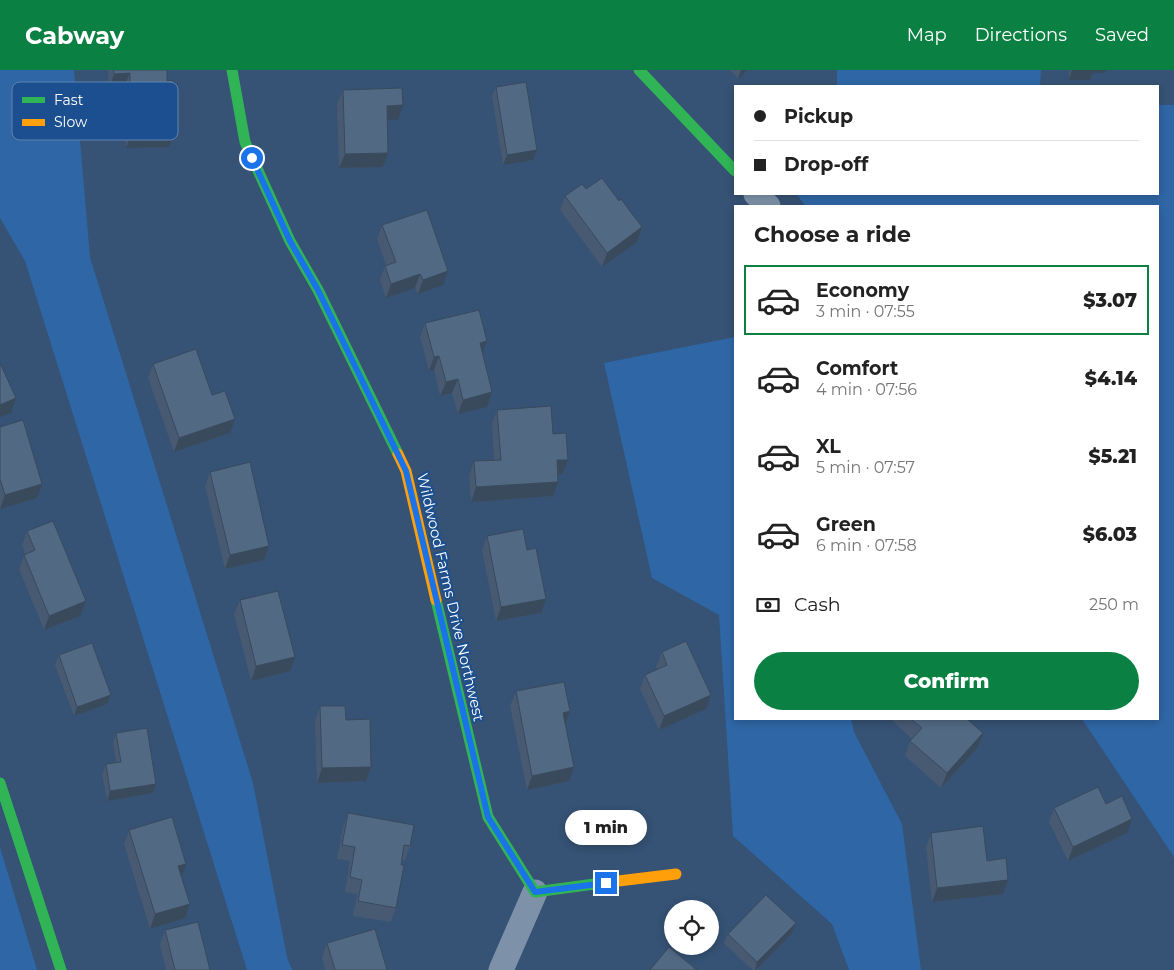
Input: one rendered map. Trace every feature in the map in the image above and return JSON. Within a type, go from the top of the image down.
[{"type":"street","name":"Wildwood Farms Drive Northwest","points":[[232,70],[245,142],[290,241],[318,290],[406,471],[488,817],[535,892]]},
{"type":"street","points":[[639,70],[734,171]]},
{"type":"street","points":[[757,195],[767,205]]},
{"type":"street","points":[[2,794],[60,970]]},
{"type":"street","points":[[501,970],[535,892],[676,874]]},
{"type":"shaded area","points":[[0,70],[74,70],[75,82],[12,82],[12,140],[80,140],[90,257],[253,783],[287,957],[292,970],[247,970],[25,261],[0,218]]},
{"type":"shaded area","points":[[837,70],[1041,70],[1040,85],[837,85]]},
{"type":"shaded area","points":[[1159,105],[1174,105],[1174,857],[1083,720],[1159,720],[1159,205],[805,205],[797,195],[1159,195]]},
{"type":"shaded area","points":[[734,337],[734,720],[851,720],[854,732],[902,824],[921,970],[849,970],[832,924],[733,836],[719,615],[652,578],[604,363]]},
{"type":"shaded area","points":[[0,847],[37,970],[0,970]]},
{"type":"building","points":[[114,70],[167,70],[167,81],[173,80],[173,82],[130,82],[130,73],[114,74]]},
{"type":"building","points":[[526,82],[537,150],[507,155],[496,87]]},
{"type":"building","points":[[402,88],[403,105],[387,106],[388,153],[345,154],[343,90]]},
{"type":"building","points":[[602,178],[642,227],[607,253],[565,196],[582,184],[586,189]]},
{"type":"building","points":[[427,210],[448,271],[423,280],[420,274],[391,284],[385,266],[396,262],[382,225]]},
{"type":"building","points":[[479,310],[487,341],[480,343],[492,392],[463,400],[458,379],[446,382],[439,356],[434,357],[425,323]]},
{"type":"building","points":[[196,349],[212,395],[225,391],[235,419],[179,438],[153,364]]},
{"type":"building","points":[[0,363],[16,398],[0,405]]},
{"type":"building","points":[[551,406],[553,434],[566,433],[568,460],[557,460],[558,482],[476,487],[474,461],[501,460],[497,410]]},
{"type":"building","points":[[23,420],[42,484],[5,495],[0,479],[0,427]]},
{"type":"building","points":[[250,462],[269,546],[230,555],[210,472]]},
{"type":"building","points":[[53,521],[86,601],[49,616],[24,555],[35,550],[27,531]]},
{"type":"building","points":[[523,529],[527,550],[536,548],[546,599],[501,607],[487,536]]},
{"type":"building","points":[[278,591],[295,657],[256,666],[240,600]]},
{"type":"building","points":[[686,641],[711,695],[664,716],[645,675],[667,665],[662,652]]},
{"type":"building","points":[[92,643],[111,695],[77,707],[59,655]]},
{"type":"building","points":[[564,682],[570,711],[563,713],[574,767],[532,776],[516,691]]},
{"type":"building","points":[[320,706],[345,706],[346,720],[370,719],[371,767],[322,768]]},
{"type":"building","points":[[912,720],[968,720],[983,733],[947,773],[910,741],[922,728]]},
{"type":"building","points":[[147,728],[156,784],[110,791],[106,764],[121,762],[116,733]]},
{"type":"building","points":[[1098,787],[1106,804],[1122,796],[1132,819],[1073,847],[1054,808]]},
{"type":"building","points":[[348,813],[414,825],[410,846],[404,845],[401,865],[404,865],[396,908],[358,901],[362,880],[350,877],[355,847],[342,845]]},
{"type":"building","points":[[172,817],[186,864],[178,866],[190,904],[155,914],[129,830]]},
{"type":"building","points":[[983,826],[987,861],[1006,858],[1008,880],[937,888],[931,833]]},
{"type":"building","points":[[766,895],[796,923],[757,962],[728,934]]},
{"type":"building","points":[[198,922],[210,970],[175,970],[165,930]]},
{"type":"building","points":[[375,929],[387,970],[335,970],[327,943]]},
{"type":"building","points":[[664,953],[664,955],[679,955],[697,970],[650,970]]},
{"type":"traffic: fast","points":[[232,70],[245,142],[290,241],[318,290],[398,454]]},
{"type":"traffic: fast","points":[[639,70],[734,170]]},
{"type":"traffic: fast","points":[[436,600],[488,817],[535,892],[602,883]]},
{"type":"traffic: fast","points":[[0,783],[61,970]]},
{"type":"traffic: slow","points":[[398,454],[406,471],[436,600]]},
{"type":"traffic: slow","points":[[602,883],[676,874]]},
{"type":"route","points":[[252,158],[290,241],[318,290],[406,471],[488,817],[535,892],[606,883]]}]
